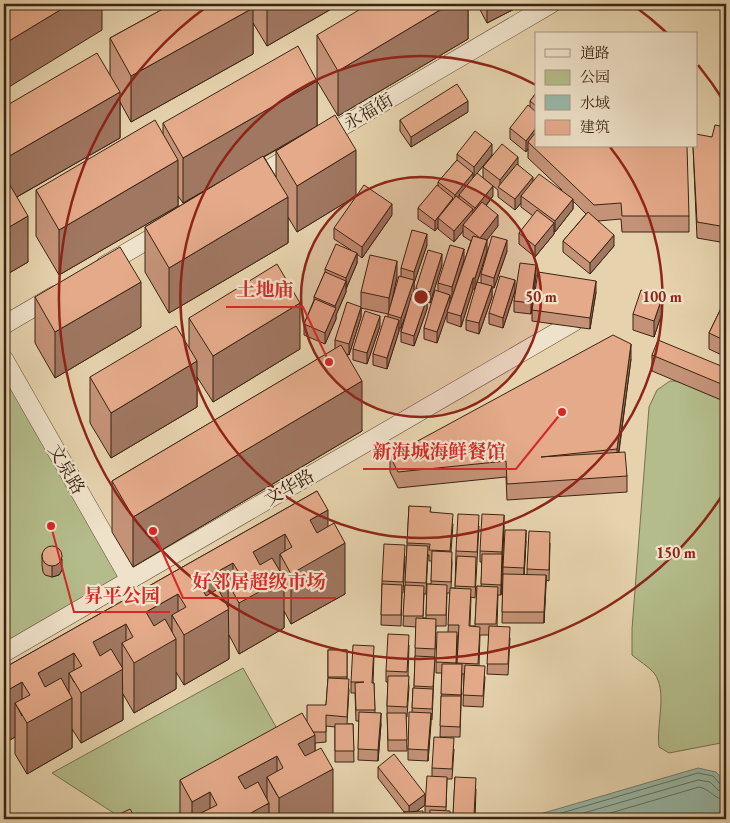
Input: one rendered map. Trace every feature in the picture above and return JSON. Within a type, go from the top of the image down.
[{"type":"street","name":"永福街","points":[[233,190],[551,4]]},
{"type":"street","points":[[89,275],[182,220]]},
{"type":"street","points":[[4,325],[72,285]]},
{"type":"street","name":"文华路","points":[[4,653],[574,322]]},
{"type":"street","name":"文泉路","points":[[4,359],[130,580]]},
{"type":"green space","points":[[4,359],[130,580],[4,653]]},
{"type":"green space","points":[[670,381],[680,381],[726,399],[726,738],[721,743],[669,753],[659,747],[661,698],[658,680],[652,670],[632,655],[632,629],[649,407],[657,390]]},
{"type":"green space","points":[[243,668],[290,752],[168,819],[123,819],[52,773]]},
{"type":"water","points":[[698,768],[716,772],[726,783],[726,819],[523,819]]},
{"type":"building","points":[[4,4],[70,4],[4,44]]},
{"type":"building","points":[[172,4],[250,4],[253,8],[131,76],[110,38]]},
{"type":"building","points":[[369,4],[450,4],[338,71],[317,35]]},
{"type":"building","points":[[298,46],[317,81],[183,158],[163,123]]},
{"type":"building","points":[[97,53],[120,92],[6,158],[4,154],[4,107]]},
{"type":"building","points":[[457,84],[468,101],[411,137],[400,120]]},
{"type":"building","points":[[535,94],[535,105],[530,101]]},
{"type":"building","points":[[528,105],[535,111],[535,129],[526,141],[510,128]]},
{"type":"building","points":[[335,115],[356,150],[297,186],[276,151]]},
{"type":"building","points":[[155,120],[178,160],[59,230],[36,190]]},
{"type":"building","points":[[715,125],[726,127],[726,227],[697,222],[693,148],[698,148],[698,134],[712,137]]},
{"type":"building","points":[[475,131],[492,144],[474,167],[457,154]]},
{"type":"building","points":[[535,133],[535,148],[687,148],[689,216],[622,216],[621,203],[594,205],[528,142]]},
{"type":"building","points":[[502,144],[518,157],[500,180],[483,167]]},
{"type":"building","points":[[263,156],[288,197],[169,268],[145,227]]},
{"type":"building","points":[[457,160],[473,173],[455,195],[438,182]]},
{"type":"building","points":[[517,164],[533,177],[515,199],[498,187]]},
{"type":"building","points":[[477,173],[493,186],[475,208],[459,195]]},
{"type":"building","points":[[539,174],[573,199],[555,221],[521,196]]},
{"type":"building","points":[[4,175],[28,216],[4,230]]},
{"type":"building","points":[[364,185],[392,204],[362,247],[334,228]]},
{"type":"building","points":[[437,185],[453,198],[435,221],[418,208]]},
{"type":"building","points":[[456,196],[473,209],[454,231],[438,218]]},
{"type":"building","points":[[482,202],[498,215],[480,238],[463,225]]},
{"type":"building","points":[[537,210],[554,223],[535,246],[519,233]]},
{"type":"building","points":[[588,212],[614,235],[590,263],[563,241]]},
{"type":"building","points":[[412,230],[427,234],[414,272],[401,268]]},
{"type":"building","points":[[473,236],[487,240],[461,316],[447,312]]},
{"type":"building","points":[[492,236],[507,240],[494,278],[481,274]]},
{"type":"building","points":[[336,244],[357,253],[346,278],[325,269]]},
{"type":"building","points":[[450,245],[464,249],[452,287],[438,283]]},
{"type":"building","points":[[120,247],[141,282],[55,332],[35,297]]},
{"type":"building","points":[[428,250],[442,254],[430,292],[416,288]]},
{"type":"building","points":[[370,255],[397,261],[389,298],[361,292]]},
{"type":"building","points":[[520,263],[536,265],[531,303],[514,301]]},
{"type":"building","points":[[277,264],[300,303],[213,356],[189,318]]},
{"type":"building","points":[[325,272],[346,281],[335,306],[314,297]]},
{"type":"building","points":[[538,272],[596,281],[590,318],[532,310]]},
{"type":"building","points":[[399,276],[414,280],[401,318],[388,314]]},
{"type":"building","points":[[500,276],[515,280],[503,318],[489,313]]},
{"type":"building","points":[[477,282],[492,286],[479,323],[466,320]]},
{"type":"building","points":[[435,290],[450,295],[437,332],[424,328]]},
{"type":"building","points":[[641,290],[662,298],[654,321],[633,314]]},
{"type":"building","points":[[412,294],[427,298],[414,336],[401,332]]},
{"type":"building","points":[[726,298],[726,341],[709,333]]},
{"type":"building","points":[[315,299],[336,308],[325,333],[304,324]]},
{"type":"building","points":[[347,302],[361,307],[349,344],[335,340]]},
{"type":"building","points":[[365,311],[380,316],[367,353],[353,349]]},
{"type":"building","points":[[385,316],[399,320],[387,358],[373,354]]},
{"type":"building","points":[[176,326],[197,361],[111,413],[90,377]]},
{"type":"building","points":[[613,335],[631,344],[617,449],[541,457],[625,452],[627,476],[507,484],[506,461],[398,472],[390,456]]},
{"type":"building","points":[[658,340],[726,368],[726,386],[652,355]]},
{"type":"building","points":[[341,345],[362,381],[133,517],[112,481]]},
{"type":"building","points":[[317,491],[328,510],[310,520],[317,533],[334,523],[345,543],[291,574],[280,554],[292,547],[285,534],[253,552],[260,565],[272,558],[284,578],[239,603],[228,583],[241,576],[233,563],[199,582],[206,596],[218,589],[229,609],[184,635],[172,615],[186,607],[178,594],[146,612],[154,626],[165,619],[176,639],[134,663],[122,643],[133,637],[126,624],[93,642],[100,656],[111,649],[123,669],[81,693],[69,673],[82,666],[74,653],[38,673],[45,687],[61,678],[72,698],[27,723],[15,703],[30,695],[22,682],[8,690],[4,683],[4,668]]},
{"type":"building","points":[[409,506],[431,507],[430,512],[453,514],[450,551],[429,550],[430,544],[407,543]]},
{"type":"building","points":[[458,514],[479,515],[477,552],[456,551]]},
{"type":"building","points":[[482,514],[504,515],[502,552],[480,551]]},
{"type":"building","points":[[505,530],[526,530],[524,568],[503,567]]},
{"type":"building","points":[[529,531],[550,532],[549,570],[527,569]]},
{"type":"building","points":[[384,544],[405,545],[403,582],[382,581]]},
{"type":"building","points":[[407,545],[428,546],[426,583],[405,582]]},
{"type":"building","points":[[52,546],[59,549],[62,556],[59,563],[52,566],[45,563],[42,556],[45,549]]},
{"type":"building","points":[[432,551],[452,552],[451,582],[431,581]]},
{"type":"building","points":[[482,554],[502,554],[501,585],[481,584]]},
{"type":"building","points":[[457,556],[476,557],[475,587],[455,586]]},
{"type":"building","points":[[503,574],[546,575],[544,612],[502,612]]},
{"type":"building","points":[[382,584],[402,585],[401,615],[381,615]]},
{"type":"building","points":[[427,584],[447,585],[446,615],[426,615]]},
{"type":"building","points":[[405,585],[424,586],[423,616],[403,616]]},
{"type":"building","points":[[477,586],[498,587],[496,624],[475,624]]},
{"type":"building","points":[[450,588],[471,589],[469,626],[480,627],[478,664],[457,663],[459,625],[448,625]]},
{"type":"building","points":[[416,618],[436,619],[435,649],[415,648]]},
{"type":"building","points":[[489,626],[510,627],[508,664],[487,664]]},
{"type":"building","points":[[437,632],[457,632],[456,663],[436,662]]},
{"type":"building","points":[[388,634],[409,635],[407,672],[386,671]]},
{"type":"building","points":[[353,645],[374,646],[372,683],[374,683],[375,710],[356,710],[355,683],[364,682],[351,682]]},
{"type":"building","points":[[328,650],[347,650],[347,677],[328,677]]},
{"type":"building","points":[[415,656],[435,657],[433,687],[414,686]]},
{"type":"building","points":[[442,664],[462,664],[461,695],[441,694]]},
{"type":"building","points":[[465,665],[485,666],[483,696],[463,695]]},
{"type":"building","points":[[388,676],[409,676],[407,707],[387,706]]},
{"type":"building","points":[[328,678],[349,679],[347,717],[326,715],[326,732],[313,732],[307,722],[307,705],[326,705]]},
{"type":"building","points":[[413,688],[433,689],[432,709],[412,708]]},
{"type":"building","points":[[441,696],[461,696],[460,727],[440,726]]},
{"type":"building","points":[[359,712],[381,713],[378,750],[358,749]]},
{"type":"building","points":[[409,712],[431,713],[428,750],[408,749]]},
{"type":"building","points":[[302,713],[315,735],[298,744],[305,756],[321,748],[333,769],[279,798],[267,777],[283,768],[277,756],[238,777],[245,789],[258,782],[269,803],[240,819],[201,819],[199,814],[217,805],[210,792],[192,802],[180,780]]},
{"type":"building","points":[[387,713],[406,713],[407,740],[388,740]]},
{"type":"building","points":[[335,724],[353,724],[354,751],[335,751]]},
{"type":"building","points":[[434,737],[454,738],[452,769],[432,768]]},
{"type":"building","points":[[394,754],[425,794],[409,806],[378,767]]},
{"type":"building","points":[[427,776],[447,777],[446,807],[425,806]]},
{"type":"building","points":[[455,777],[476,778],[474,815],[453,814]]},
{"type":"building","points":[[130,809],[136,819],[110,819]]},
{"type":"building","points":[[430,810],[450,811],[450,819],[430,819]]},
{"type":"building","points":[[423,811],[423,819],[404,819],[404,812]]},
{"type":"place","name":"土地庙","points":[[329,362]]},
{"type":"place","name":"新海城海鲜餐馆","points":[[562,412]]},
{"type":"place","name":"昇平公园","points":[[51,526]]},
{"type":"place","name":"好邻居超级市场","points":[[153,531]]}]
